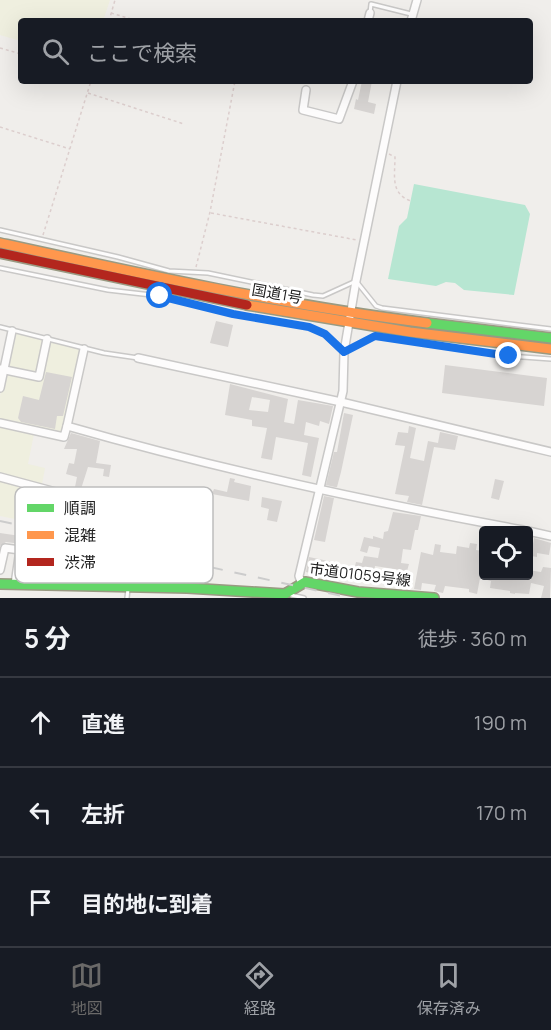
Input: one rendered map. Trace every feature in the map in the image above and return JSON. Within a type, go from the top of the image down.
[{"type":"main road","name":"国道1号","points":[[0,243],[350,318],[402,332],[551,349]]},
{"type":"main road","name":"国道1号","points":[[0,253],[178,292],[350,318],[551,338]]},
{"type":"main road","name":"市道01059号線","points":[[290,593],[301,582],[308,582],[381,594],[434,598]]},
{"type":"main road","points":[[0,584],[129,587],[216,594],[290,593]]},
{"type":"street","points":[[412,18],[417,0]]},
{"type":"street","points":[[369,18],[370,13]]},
{"type":"street","points":[[306,90],[303,110],[339,119],[352,84]]},
{"type":"street","points":[[301,582],[299,576],[341,402],[344,352],[356,281],[396,84]]},
{"type":"street","points":[[0,388],[2,369],[12,331]]},
{"type":"street","points":[[2,369],[39,377],[47,339]]},
{"type":"street","points":[[0,423],[64,436],[84,349]]},
{"type":"street","points":[[138,358],[341,402],[551,452]]},
{"type":"street","points":[[67,426],[157,452],[320,490],[498,526]]},
{"type":"street","points":[[0,477],[37,487]]},
{"type":"street","points":[[533,532],[551,536]]},
{"type":"street","points":[[0,570],[4,548],[15,549]]},
{"type":"lane","points":[[370,13],[371,4],[412,18]]},
{"type":"lane","points":[[0,230],[170,271],[208,273],[323,296],[356,281],[376,306],[382,308],[551,329]]},
{"type":"lane","points":[[0,267],[108,290],[160,296],[233,314],[309,327],[325,334],[344,352],[375,336],[509,356],[551,359]]},
{"type":"lane","points":[[0,327],[84,349],[138,358]]},
{"type":"lane","points":[[127,598],[129,587]]},
{"type":"lane","points":[[290,593],[304,598]]},
{"type":"path","points":[[109,18],[115,0]]},
{"type":"path","points":[[111,13],[128,18]]},
{"type":"path","points":[[0,48],[18,53]]},
{"type":"path","points":[[42,239],[90,84]]},
{"type":"path","points":[[194,273],[210,212],[234,84]]},
{"type":"path","points":[[87,93],[184,124]]},
{"type":"path","points":[[0,127],[70,149]]},
{"type":"path","points":[[383,152],[395,157],[395,182],[399,193],[401,197],[411,201]]},
{"type":"path","points":[[210,212],[365,241]]},
{"type":"green space","points":[[0,0],[110,0],[104,18],[18,18],[18,40],[0,35]]},
{"type":"green space","points":[[414,184],[525,205],[530,214],[514,295],[464,290],[455,283],[446,282],[436,286],[388,279],[399,226],[407,218]]},
{"type":"green space","points":[[14,333],[82,350],[62,436],[0,423],[0,396]]},
{"type":"green space","points":[[0,425],[34,434],[28,464],[45,468],[42,487],[15,487],[15,519],[0,516]]},
{"type":"building","points":[[361,84],[371,84],[368,102],[376,104],[374,114],[354,109],[356,99],[358,100]]},
{"type":"building","points":[[216,321],[233,325],[228,347],[210,343]]},
{"type":"building","points":[[445,365],[547,378],[544,406],[442,393]]},
{"type":"building","points":[[46,372],[72,377],[63,416],[57,416],[55,429],[21,422],[18,418],[23,396],[39,400]]},
{"type":"building","points":[[230,384],[288,399],[284,422],[294,424],[298,400],[333,406],[329,424],[320,421],[319,426],[306,422],[304,435],[319,438],[311,477],[302,475],[308,443],[276,437],[272,460],[261,458],[267,428],[252,426],[252,420],[225,415]],"holes":[[[252,397],[270,400],[268,412],[249,410]]]},
{"type":"building","points":[[344,413],[353,415],[341,472],[337,487],[335,487],[326,485],[334,452],[337,452]]},
{"type":"building","points":[[409,426],[416,428],[410,458],[424,461],[428,441],[438,443],[440,432],[458,436],[455,450],[434,447],[422,505],[407,502],[409,496],[395,494],[405,446],[395,445],[398,432],[408,433]]},
{"type":"building","points":[[71,433],[100,441],[96,463],[111,465],[109,477],[103,476],[104,469],[88,467],[82,487],[75,487],[77,477],[66,474],[69,463],[74,464],[77,449],[64,449]]},
{"type":"building","points":[[230,478],[235,479],[234,482],[251,486],[249,501],[213,494],[214,489],[227,492]]},
{"type":"building","points":[[495,479],[504,481],[499,500],[491,498]]},
{"type":"building","points":[[324,496],[334,498],[325,542],[314,540]]},
{"type":"building","points":[[262,497],[282,501],[277,522],[267,520],[269,509],[261,507]]},
{"type":"building","points":[[393,512],[421,516],[418,530],[415,530],[411,550],[403,549],[401,563],[409,564],[407,571],[375,566],[373,580],[352,579],[356,562],[362,563],[364,556],[378,558],[380,548],[369,546],[367,553],[360,551],[364,537],[373,539],[373,536],[383,539],[384,532],[388,531]]},
{"type":"building","points":[[0,533],[15,535],[15,543],[6,542],[0,546]]},
{"type":"building","points":[[534,538],[551,543],[549,555],[537,553],[537,557],[533,556]]},
{"type":"building","points":[[470,543],[477,544],[476,550],[479,550],[480,580],[477,594],[469,592],[469,589],[445,586],[443,593],[434,591],[436,585],[422,583],[421,590],[414,589],[421,552],[433,555],[435,544],[441,545],[440,552],[456,554],[457,546],[469,548]]},
{"type":"building","points":[[309,557],[333,562],[331,574],[326,577],[306,572]]},
{"type":"building","points":[[543,567],[551,568],[550,598],[541,598],[544,586],[531,583],[529,594],[515,594],[490,588],[491,581],[487,580],[533,580],[533,571],[541,572]]},
{"type":"railway","points":[[0,521],[15,524]]},
{"type":"railway","points":[[213,568],[351,598]]},
{"type":"traffic: fast","points":[[427,323],[551,338]]},
{"type":"traffic: fast","points":[[0,584],[187,588],[285,594],[305,582],[358,592],[434,598]]},
{"type":"traffic: slow","points":[[0,243],[266,298],[427,323]]},
{"type":"traffic: slow","points":[[247,305],[410,332],[551,349]]},
{"type":"traffic: jam","points":[[0,253],[247,305]]},
{"type":"route","points":[[160,296],[233,314],[309,327],[325,334],[344,352],[375,336],[509,356]]}]
